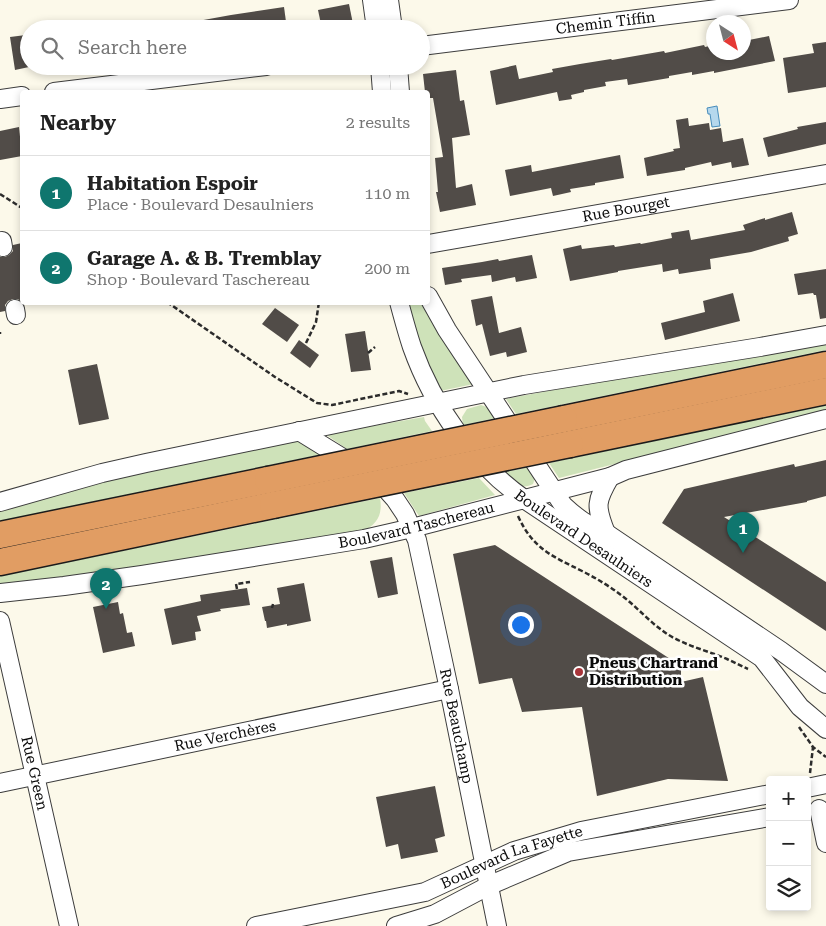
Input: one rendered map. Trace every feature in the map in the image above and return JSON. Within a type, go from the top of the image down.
[{"type":"highway","points":[[0,535],[270,492],[567,431],[826,365]]},
{"type":"highway","points":[[567,431],[826,391]]},
{"type":"highway","points":[[0,562],[270,492]]},
{"type":"street","points":[[372,0],[375,20]]},
{"type":"street","points":[[389,0],[392,20]]},
{"type":"street","name":"Chemin Tiffin","points":[[430,45],[790,0]]},
{"type":"street","points":[[90,90],[162,86],[219,75]]},
{"type":"street","points":[[381,75],[382,90]]},
{"type":"street","points":[[399,75],[400,90]]},
{"type":"street","points":[[0,99],[20,96]]},
{"type":"street","name":"Rue Bourget","points":[[430,244],[826,174]]},
{"type":"street","name":"Boulevard Desaulniers","points":[[430,300],[447,330],[563,505],[577,518],[606,533],[781,651],[826,684]]},
{"type":"street","name":"Boulevard Desaulniers","points":[[400,305],[412,348],[438,404],[459,435],[507,486],[520,505],[762,658],[800,707],[826,729]]},
{"type":"street","points":[[0,502],[131,466],[299,431],[534,384],[826,335]]},
{"type":"street","name":"Boulevard Taschereau","points":[[0,593],[158,573],[332,545],[386,534],[520,505],[554,492],[610,477],[626,470],[826,419]]},
{"type":"street","name":"Rue Beauchamp","points":[[299,431],[346,460],[387,490],[398,503],[412,528],[420,549],[497,926]]},
{"type":"street","points":[[606,533],[599,516],[598,506],[601,494],[610,477]]},
{"type":"street","name":"Rue Green","points":[[0,622],[69,926]]},
{"type":"street","name":"Rue Verchères","points":[[0,783],[449,689]]},
{"type":"street","name":"Boulevard La Fayette","points":[[256,926],[424,892],[485,866],[514,851],[581,832],[766,795]]},
{"type":"street","points":[[817,809],[826,843]]},
{"type":"street","name":"Boulevard La Fayette","points":[[396,926],[435,914],[488,886],[568,852],[766,819]]},
{"type":"path","points":[[0,194],[20,207]]},
{"type":"path","points":[[171,305],[275,377],[317,403],[332,405],[399,391],[410,395]]},
{"type":"path","points":[[306,343],[316,322],[319,305]]},
{"type":"path","points":[[368,354],[375,346]]},
{"type":"path","points":[[520,505],[522,526],[530,537],[553,557],[584,572],[610,588],[627,600],[664,633],[699,650],[727,659],[753,671]]},
{"type":"path","points":[[237,589],[236,584],[250,582]]},
{"type":"path","points":[[796,724],[813,747],[826,757]]},
{"type":"path","points":[[813,747],[810,773],[817,782]]},
{"type":"green space","points":[[408,305],[424,305],[474,384],[440,391],[423,355]]},
{"type":"green space","points":[[826,344],[826,350],[516,414],[506,399],[606,380]]},
{"type":"green space","points":[[481,405],[489,408],[496,418],[463,425],[462,417],[467,409]]},
{"type":"green space","points":[[826,405],[826,411],[559,478],[549,463]]},
{"type":"green space","points":[[424,417],[432,431],[347,449],[327,434]]},
{"type":"green space","points":[[293,441],[305,443],[323,454],[0,521],[0,511],[112,479]]},
{"type":"green space","points":[[530,467],[534,479],[533,484],[528,486],[521,486],[514,482],[505,472]]},
{"type":"green space","points":[[479,478],[495,495],[419,516],[404,493]]},
{"type":"green space","points":[[380,498],[381,509],[378,519],[361,532],[106,572],[0,585],[0,576]]},
{"type":"water","points":[[717,106],[720,126],[712,127],[707,108]]},
{"type":"building","points":[[349,4],[352,20],[320,20],[318,10]]},
{"type":"building","points":[[284,7],[286,20],[204,20]]},
{"type":"building","points":[[20,36],[20,69],[15,70],[10,37]]},
{"type":"building","points":[[769,36],[775,61],[714,73],[714,71],[692,75],[692,72],[628,85],[627,79],[605,82],[606,86],[584,90],[584,92],[571,95],[572,99],[559,101],[557,92],[496,105],[490,71],[516,65],[519,79],[553,72],[552,69],[664,51],[665,53],[704,45],[706,47],[706,60],[751,60],[751,40]]},
{"type":"building","points":[[826,42],[826,87],[788,93],[783,58],[814,53],[812,44]]},
{"type":"building","points":[[456,70],[460,101],[464,100],[470,135],[452,138],[456,188],[472,184],[476,205],[440,212],[436,192],[438,192],[435,158],[443,157],[433,98],[430,98],[430,90],[425,90],[423,75],[430,75],[430,73]]},
{"type":"building","points":[[688,118],[689,126],[709,123],[710,130],[721,128],[723,142],[743,138],[749,165],[732,168],[731,162],[712,166],[711,162],[685,168],[685,170],[647,176],[644,158],[680,148],[676,120]]},
{"type":"building","points":[[826,122],[826,144],[768,157],[763,138],[798,129],[797,127]]},
{"type":"building","points":[[19,127],[20,156],[0,160],[0,131]]},
{"type":"building","points":[[620,155],[624,178],[570,189],[571,192],[553,196],[551,188],[510,196],[505,170],[531,165],[532,172]]},
{"type":"building","points":[[792,212],[798,234],[788,237],[789,241],[751,252],[710,259],[711,269],[679,274],[678,269],[663,272],[662,264],[570,281],[563,249],[581,245],[582,249],[641,244],[672,238],[671,233],[689,230],[691,240],[745,230],[743,225]]},
{"type":"building","points":[[20,243],[20,300],[13,299],[8,301],[5,305],[5,311],[0,312],[0,257],[9,255],[13,251],[13,245]]},
{"type":"building","points":[[532,255],[537,278],[516,282],[515,277],[492,282],[491,275],[461,279],[462,282],[445,285],[442,268]]},
{"type":"building","points":[[826,269],[826,318],[820,319],[816,295],[813,293],[798,295],[794,274]]},
{"type":"building","points":[[733,293],[740,321],[665,340],[661,323],[705,312],[703,301]]},
{"type":"building","points":[[492,296],[499,333],[521,327],[527,352],[507,357],[506,352],[490,356],[482,324],[476,326],[471,300]]},
{"type":"building","points":[[275,308],[299,325],[287,342],[262,324]]},
{"type":"building","points":[[365,331],[371,370],[351,372],[345,334]]},
{"type":"building","points":[[299,340],[319,355],[310,368],[290,353]]},
{"type":"building","points":[[97,364],[109,419],[79,425],[68,370]]},
{"type":"building","points":[[826,460],[826,496],[807,502],[724,517],[826,582],[826,631],[662,523],[684,489],[794,464],[795,467]]},
{"type":"building","name":"Pneus Chartrand Distribution","points":[[495,545],[681,666],[681,682],[703,677],[728,781],[668,779],[597,796],[582,707],[522,712],[512,678],[479,684],[453,554]]},
{"type":"building","points":[[392,557],[398,594],[378,598],[370,561]]},
{"type":"building","points":[[304,583],[311,621],[267,628],[262,607],[280,604],[277,588]]},
{"type":"building","points":[[247,588],[250,605],[220,609],[221,611],[197,616],[201,631],[195,632],[196,640],[172,645],[164,609],[201,601],[200,595]]},
{"type":"building","points":[[118,602],[120,614],[123,613],[127,633],[132,632],[135,646],[103,653],[93,607]]},
{"type":"building","points":[[435,786],[445,836],[435,839],[438,852],[401,859],[398,844],[386,847],[376,797]]},
{"type":"place","name":"Habitation Espoir","points":[[743,553]]},
{"type":"place","name":"Garage A. & B. Tremblay","points":[[106,609]]},
{"type":"place","name":"Pneus Chartrand Distribution","points":[[579,672]]}]
